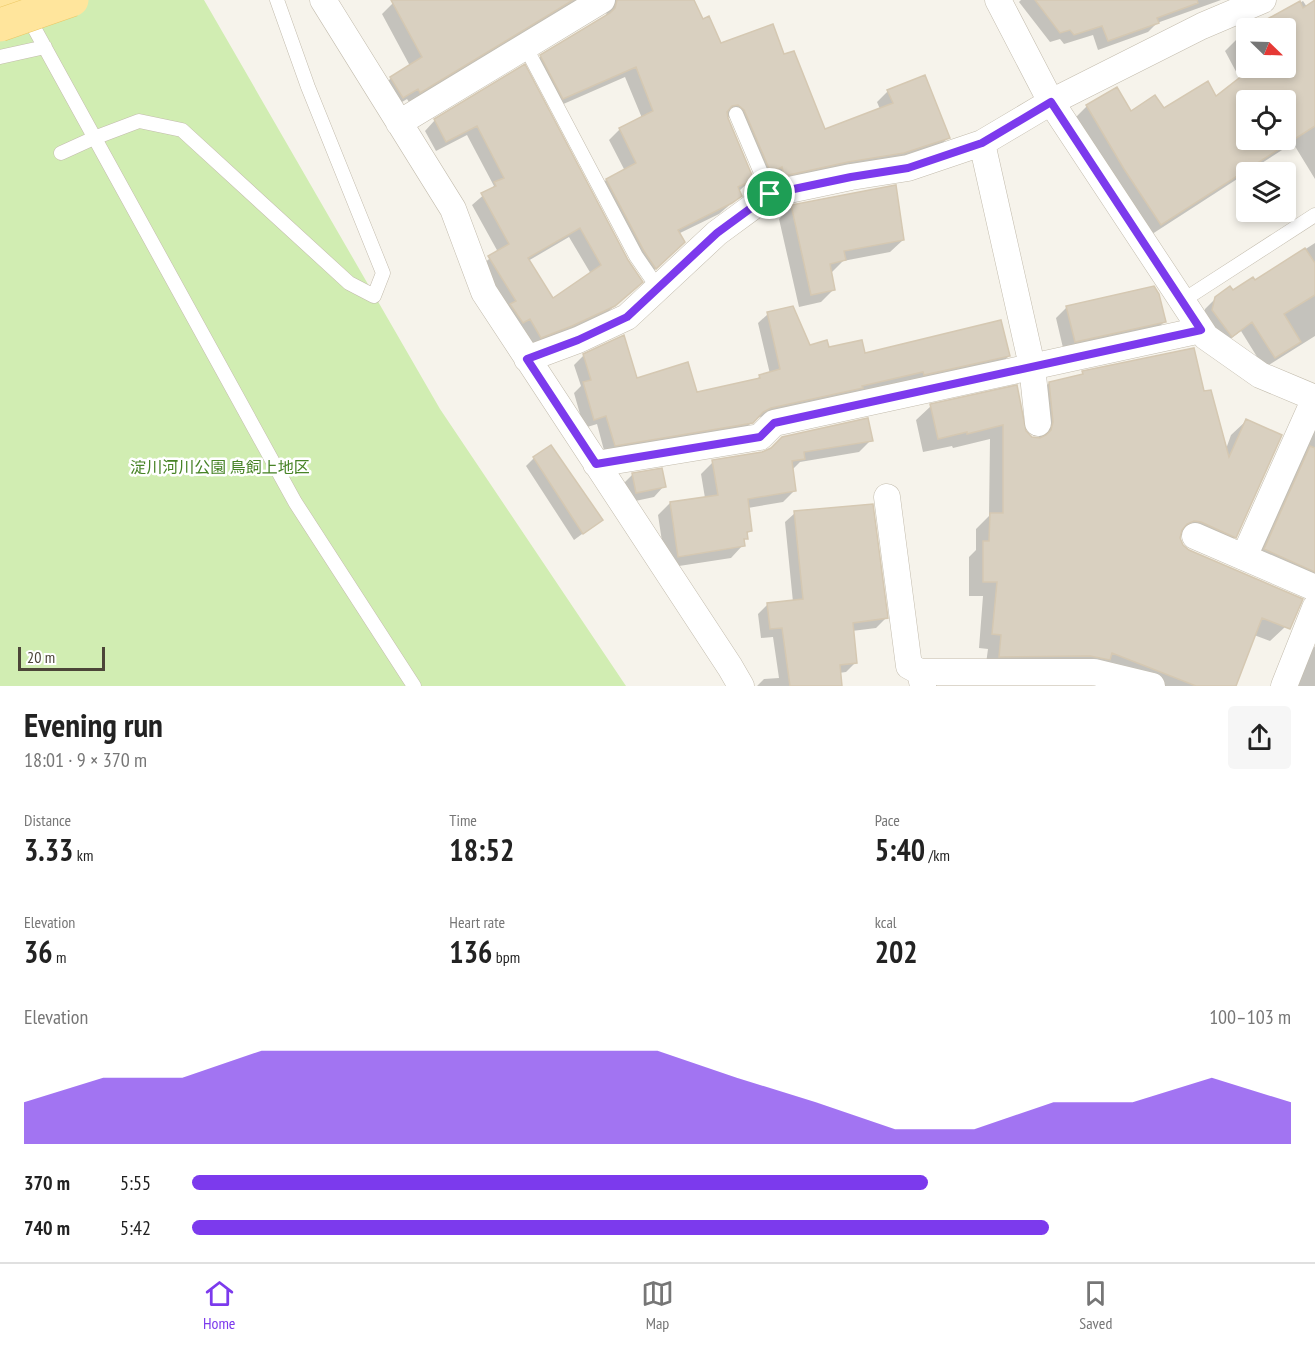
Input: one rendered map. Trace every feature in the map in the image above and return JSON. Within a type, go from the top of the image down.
[{"type":"main road","points":[[0,2],[5,0]]},
{"type":"main road","points":[[0,25],[72,0]]},
{"type":"street","points":[[323,0],[453,209],[483,292],[741,686]]},
{"type":"street","points":[[399,123],[602,0]]},
{"type":"street","points":[[998,0],[1051,102],[1206,337],[1260,375],[1315,398],[1244,557]]},
{"type":"street","points":[[527,359],[578,340],[627,317],[717,233],[770,194],[908,168],[982,143],[1051,102],[1202,26],[1263,0]]},
{"type":"street","points":[[982,143],[1032,366],[1038,423]]},
{"type":"street","points":[[596,464],[760,437],[774,423],[1201,330]]},
{"type":"street","points":[[887,497],[909,666],[922,679],[1094,672],[1151,686]]},
{"type":"street","points":[[1195,536],[1315,588]]},
{"type":"street","points":[[1284,686],[1315,608]]},
{"type":"lane","points":[[19,0],[295,502],[414,686]]},
{"type":"lane","points":[[61,153],[139,122],[182,130],[349,283],[374,296],[383,273],[308,87],[277,0]]},
{"type":"lane","points":[[525,46],[636,256],[658,288]]},
{"type":"lane","points":[[0,57],[45,47]]},
{"type":"lane","points":[[736,114],[770,194]]},
{"type":"lane","points":[[1182,301],[1315,215]]},
{"type":"green space","name":"淀川河川公園 鳥飼上地区","points":[[0,0],[204,0],[440,409],[626,686],[0,686]]},
{"type":"building","points":[[391,0],[573,0],[420,93],[418,89],[403,98],[390,77],[422,57]]},
{"type":"building","points":[[617,0],[694,0],[703,19],[709,16],[721,43],[773,24],[784,54],[794,51],[825,129],[893,103],[887,90],[925,75],[950,138],[904,153],[784,176],[782,167],[771,173],[744,110],[738,105],[732,106],[727,112],[728,118],[754,180],[738,187],[742,196],[732,203],[678,230],[685,242],[656,269],[606,179],[636,163],[619,128],[653,111],[636,67],[563,99],[540,55],[610,13],[615,8]]},
{"type":"building","points":[[1035,0],[1197,0],[1198,3],[1157,18],[1159,23],[1108,41],[1102,26],[1074,35],[1070,30],[1060,33]]},
{"type":"building","points":[[1315,0],[1315,126],[1296,138],[1296,90],[1236,90],[1236,150],[1278,150],[1259,162],[1236,162],[1236,177],[1161,225],[1086,105],[1117,87],[1131,111],[1155,95],[1164,108],[1208,81],[1216,96],[1239,78],[1296,78],[1296,18],[1269,18],[1300,1],[1303,8]]},
{"type":"building","points":[[525,64],[628,260],[643,282],[615,306],[541,338],[530,319],[523,323],[510,304],[516,301],[488,256],[509,244],[481,193],[496,186],[494,182],[504,178],[477,126],[446,142],[434,119]],"holes":[[[580,228],[601,265],[553,298],[528,258]]]},
{"type":"building","points":[[896,185],[904,240],[844,251],[846,260],[830,264],[835,290],[811,295],[791,205]]},
{"type":"building","points":[[1305,248],[1315,263],[1315,295],[1284,314],[1301,342],[1275,358],[1252,322],[1232,337],[1212,310],[1215,297],[1230,286],[1233,290],[1253,277],[1255,280]]},
{"type":"building","points":[[1154,286],[1159,294],[1166,322],[1075,342],[1066,306]]},
{"type":"building","points":[[793,306],[810,345],[827,340],[829,347],[862,340],[865,353],[1001,320],[1010,356],[924,375],[923,372],[771,408],[763,412],[753,423],[615,446],[606,416],[594,420],[583,382],[591,380],[583,354],[624,335],[637,378],[688,362],[697,392],[760,378],[759,375],[780,369],[767,312]]},
{"type":"building","points":[[1194,348],[1204,391],[1211,390],[1229,457],[1246,419],[1282,435],[1236,538],[1194,521],[1182,530],[1180,538],[1189,550],[1303,599],[1290,629],[1262,618],[1236,686],[1196,686],[1112,653],[1110,660],[1090,656],[999,657],[1001,635],[992,634],[997,582],[983,582],[983,541],[989,541],[990,513],[1003,513],[1003,425],[938,439],[930,404],[1017,385],[1026,431],[1032,437],[1040,438],[1051,430],[1053,422],[1049,382],[1083,374],[1082,371]]},
{"type":"building","points":[[868,418],[873,441],[804,452],[805,459],[792,461],[796,491],[748,499],[752,531],[747,532],[748,539],[744,539],[745,546],[678,557],[670,502],[718,495],[712,460],[762,452],[771,448],[782,437]]},
{"type":"building","points":[[551,445],[603,520],[583,534],[533,457]]},
{"type":"building","points":[[1310,446],[1315,448],[1315,572],[1264,549]]},
{"type":"building","points":[[662,468],[666,487],[636,493],[632,473]]},
{"type":"building","points":[[873,504],[888,618],[853,623],[857,663],[840,665],[842,686],[790,686],[782,628],[770,629],[767,603],[803,599],[794,511]]},
{"type":"route","points":[[1051,102],[1201,330],[774,423],[760,437],[596,464],[527,359],[578,340],[627,317],[717,233],[770,194],[908,168],[982,143],[1051,102]]}]
